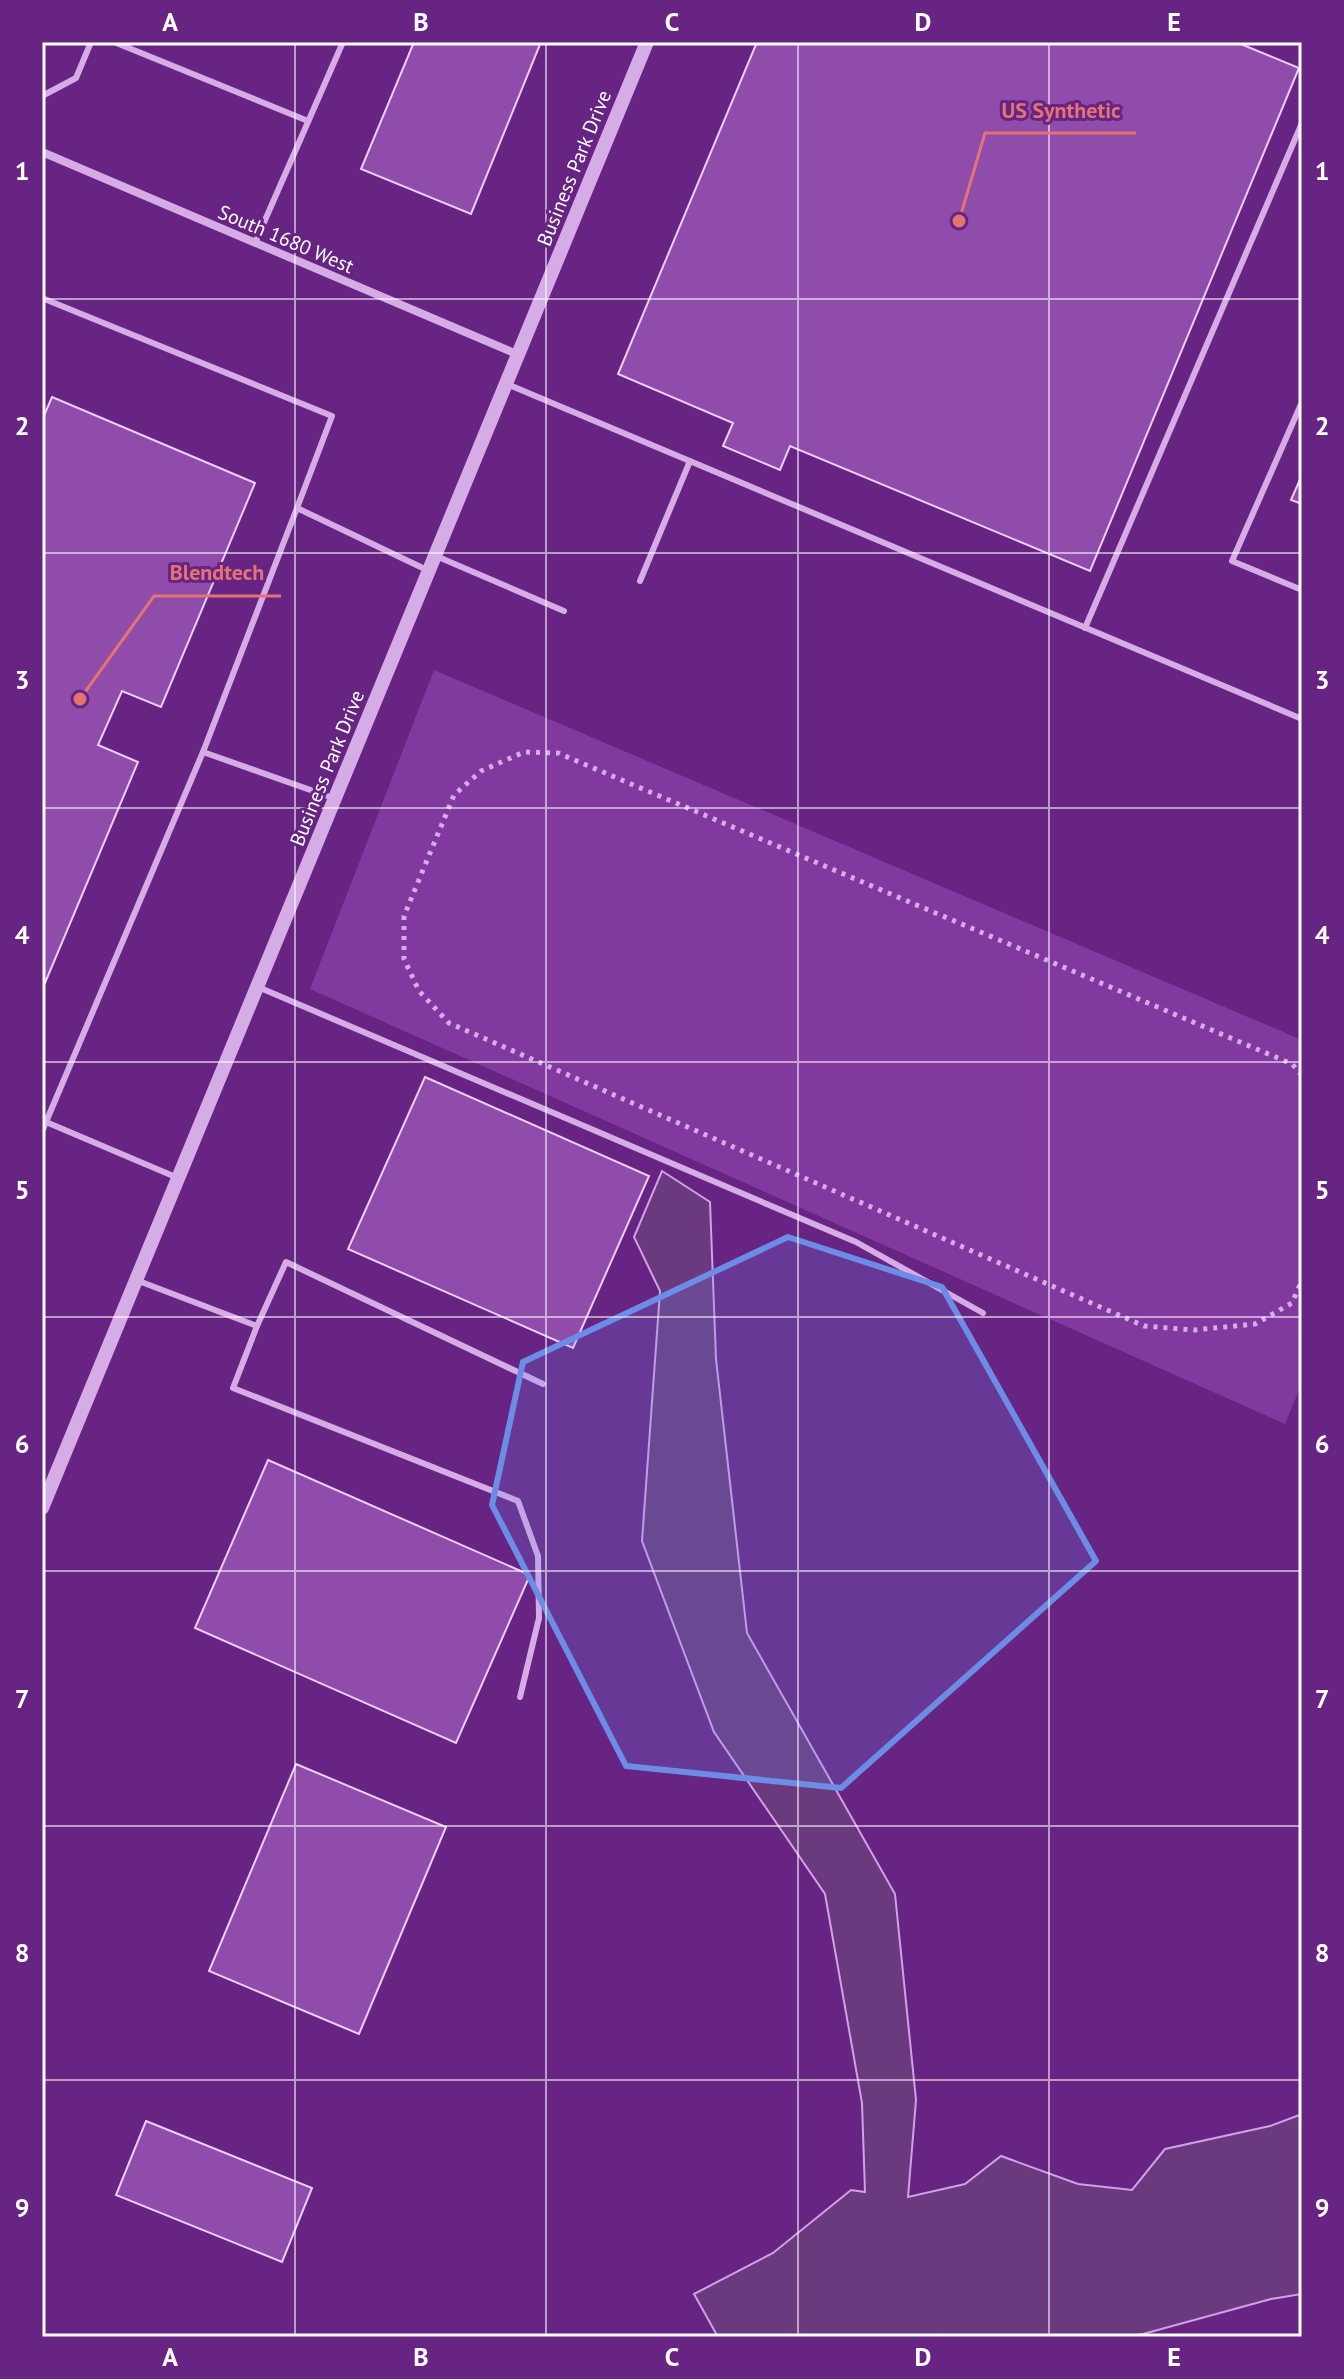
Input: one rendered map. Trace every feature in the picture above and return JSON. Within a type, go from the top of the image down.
[{"type":"street","name":"Business Park Drive","points":[[43,1504],[647,42]]},
{"type":"street","name":"South 1680 West","points":[[42,152],[519,355]]},
{"type":"lane","points":[[42,96],[76,78],[91,42]]},
{"type":"lane","points":[[114,42],[308,121]]},
{"type":"lane","points":[[255,243],[343,42]]},
{"type":"lane","points":[[1085,628],[1302,123]]},
{"type":"lane","points":[[42,298],[332,416],[203,752],[42,1132]]},
{"type":"lane","points":[[507,384],[1302,719]]},
{"type":"lane","points":[[1302,402],[1232,561],[1302,590]]},
{"type":"lane","points":[[640,581],[690,461]]},
{"type":"lane","points":[[297,508],[429,571]]},
{"type":"lane","points":[[436,556],[564,611]]},
{"type":"lane","points":[[203,752],[336,799]]},
{"type":"lane","points":[[258,987],[856,1242],[983,1313]]},
{"type":"lane","points":[[46,1122],[178,1178]]},
{"type":"lane","points":[[520,1697],[539,1618],[538,1556],[518,1501],[233,1388],[286,1262],[543,1384]]},
{"type":"lane","points":[[136,1280],[257,1326]]},
{"type":"path","points":[[1302,1075],[1292,1064],[558,753],[524,752],[481,771],[454,795],[404,916],[404,959],[419,991],[449,1023],[1144,1326],[1194,1330],[1255,1324],[1292,1303],[1302,1280]]},
{"type":"highlighted area","points":[[788,1237],[942,1287],[1096,1561],[841,1788],[626,1766],[492,1505],[523,1362]]},
{"type":"shaded area","points":[[434,670],[1302,1040],[1302,1383],[1285,1424],[310,989]]},
{"type":"shaded area","points":[[662,1171],[710,1202],[716,1359],[747,1633],[895,1894],[916,2100],[908,2197],[965,2184],[1001,2156],[1078,2184],[1132,2190],[1165,2149],[1270,2126],[1302,2114],[1302,2294],[1271,2299],[1124,2337],[718,2337],[694,2294],[773,2253],[851,2190],[865,2192],[862,2103],[825,1894],[714,1732],[642,1541],[660,1291],[634,1237]]},
{"type":"building","points":[[414,42],[541,42],[471,214],[361,169]]},
{"type":"building","points":[[757,42],[1236,42],[1299,68],[1090,571],[790,446],[780,470],[723,446],[733,423],[618,374]]},
{"type":"building","points":[[52,397],[255,483],[161,707],[122,691],[98,745],[138,762],[42,990],[42,420]]},
{"type":"building","points":[[1302,475],[1302,504],[1291,500]]},
{"type":"building","points":[[425,1077],[649,1176],[573,1348],[348,1249]]},
{"type":"building","points":[[268,1460],[530,1575],[456,1743],[195,1628]]},
{"type":"building","points":[[296,1764],[446,1827],[359,2034],[209,1971]]},
{"type":"building","points":[[146,2121],[312,2188],[282,2262],[116,2195]]},
{"type":"place","name":"US Synthetic","points":[[959,221]]},
{"type":"place","name":"Blendtech","points":[[80,699]]}]
